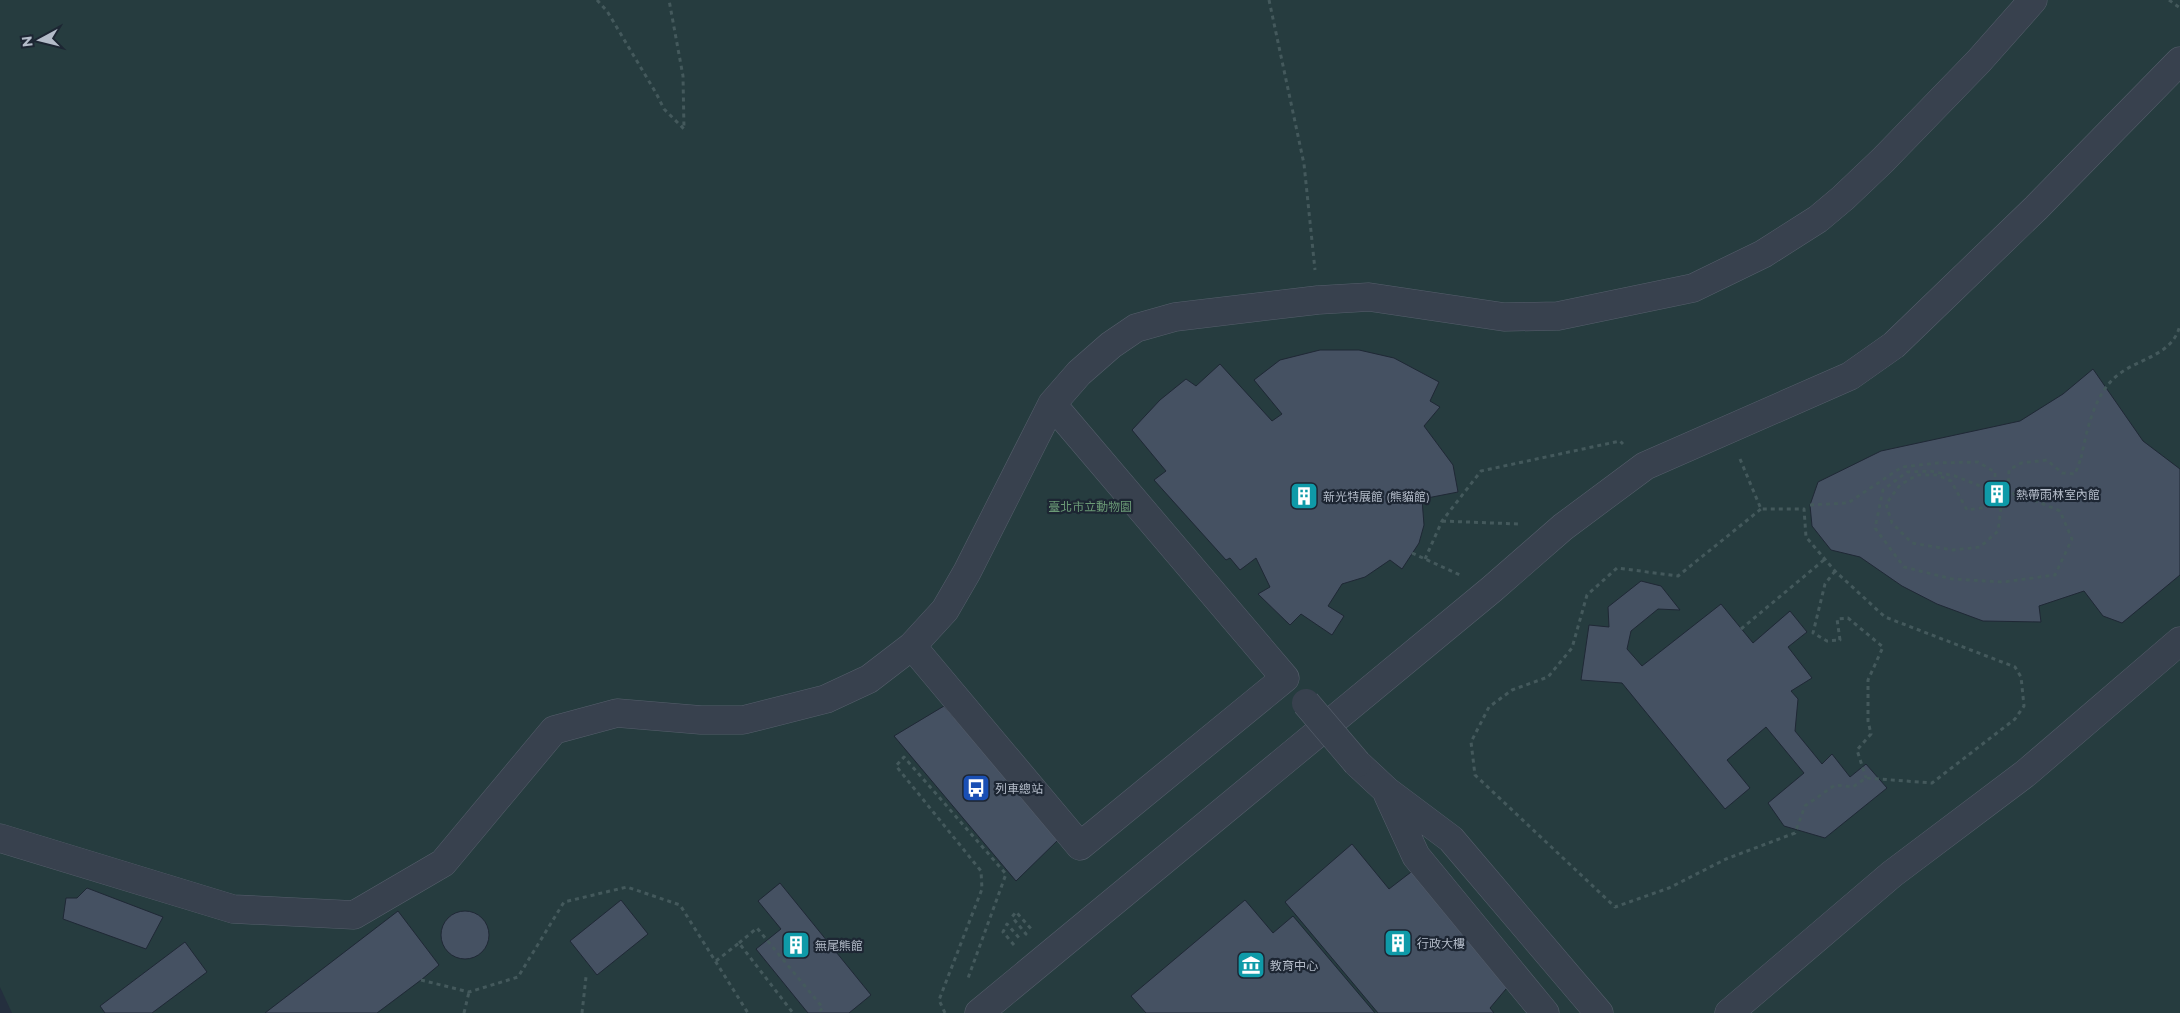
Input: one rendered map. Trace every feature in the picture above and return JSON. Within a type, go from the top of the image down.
[{"type":"street","points":[[0,838],[233,909],[354,915],[443,863],[554,730],[617,713],[701,720],[735,720],[785,711],[826,699],[869,679],[912,646],[944,610],[967,572],[1052,404],[1079,373],[1111,345],[1136,328],[1175,317],[1318,300],[1369,297],[1504,317],[1558,316],[1693,288],[1763,254],[1818,219],[1843,198],[1883,160],[1979,61],[2032,0]]},
{"type":"street","points":[[979,1013],[1492,589],[1564,526],[1645,466],[1727,428],[1850,376],[1894,345],[2036,208],[2180,61]]},
{"type":"street","points":[[1052,404],[1357,763],[1387,791],[1451,839],[1599,1013]]},
{"type":"street","points":[[1730,1013],[1892,874],[2026,773],[2180,641]]},
{"type":"street","points":[[912,646],[1080,846],[1285,678]]},
{"type":"street","points":[[1387,791],[1416,856],[1545,1013]]},
{"type":"path","points":[[597,0],[612,20],[664,109],[684,129],[683,76],[669,0]]},
{"type":"path","points":[[1269,0],[1304,164],[1318,300]]},
{"type":"path","points":[[2169,0],[2180,8]]},
{"type":"path","points":[[1810,505],[1848,503],[1902,467],[1937,463],[1978,462],[1995,472],[1994,497],[1981,508],[1967,510],[1951,481],[1937,475],[1917,475],[1900,485],[1886,504],[1892,523],[1912,543],[1953,550],[1980,547],[1998,531],[2001,508],[1990,490],[1955,476],[1930,471],[1907,472],[1883,490],[1875,528],[1904,567],[1914,570],[1952,579],[2003,582],[2055,575],[2072,540],[2060,511],[2036,501],[2016,497],[2008,487],[2009,470],[2021,463],[2047,460],[2062,473],[2075,474],[2090,420],[2104,390],[2118,375],[2168,347],[2178,332],[2180,325]]},
{"type":"path","points":[[1727,428],[1761,509]]},
{"type":"path","points":[[1412,553],[1425,559],[1442,520],[1481,471],[1620,441],[1645,466]]},
{"type":"path","points":[[1761,509],[1804,509],[1806,537],[1825,559],[1835,571],[1885,617],[2015,667],[2021,677],[2024,706],[2015,719],[1932,783],[1866,778],[1853,787],[1835,785],[1805,806],[1795,833],[1726,859],[1669,888],[1615,908],[1475,776],[1470,742],[1489,707],[1512,690],[1548,677],[1572,648],[1587,595],[1617,568],[1678,576],[1761,509]]},
{"type":"path","points":[[1442,520],[1564,526]]},
{"type":"path","points":[[1741,629],[1825,559]]},
{"type":"path","points":[[1835,571],[1824,584],[1813,633],[1827,641],[1840,640],[1837,619],[1848,618],[1883,647],[1868,680],[1868,721],[1871,734],[1857,750],[1866,778]]},
{"type":"path","points":[[946,1013],[939,1000],[982,889],[981,872],[896,766],[904,757],[1006,874],[966,983],[973,977]]},
{"type":"path","points":[[421,980],[469,992],[518,977],[564,902],[627,887],[680,904],[748,1013]]},
{"type":"path","points":[[1008,951],[1015,946],[1003,932],[1007,924],[1020,940],[1026,934],[1012,917],[1016,912],[1052,952]]},
{"type":"path","points":[[716,962],[757,928],[823,1008],[817,1013]]},
{"type":"path","points":[[738,943],[793,1013]]},
{"type":"path","points":[[582,1013],[586,977]]},
{"type":"path","points":[[464,1013],[469,992]]},
{"type":"green space","name":"臺北市立動物園","points":[[0,0],[2180,0],[2180,1013],[12,1013],[0,987]]},
{"type":"building","name":"新光特展館 (熊貓館)","points":[[1320,350],[1359,350],[1394,358],[1439,382],[1430,401],[1440,407],[1424,426],[1453,465],[1458,492],[1422,499],[1424,525],[1419,543],[1402,569],[1390,560],[1365,577],[1342,584],[1328,606],[1344,616],[1332,635],[1301,614],[1290,625],[1258,594],[1270,587],[1256,558],[1240,570],[1230,558],[1226,560],[1154,480],[1166,471],[1132,430],[1160,400],[1186,379],[1196,386],[1220,364],[1272,421],[1282,414],[1254,380],[1280,360]]},
{"type":"building","name":"熱帶雨林室內館","points":[[2093,369],[2143,441],[2180,469],[2180,575],[2122,623],[2103,616],[2084,591],[2039,606],[2041,622],[1983,621],[1937,604],[1902,586],[1860,557],[1831,550],[1812,526],[1810,505],[1818,482],[1881,451],[2020,421],[2063,394]]},
{"type":"building","points":[[1641,581],[1661,586],[1680,610],[1658,609],[1631,631],[1627,649],[1642,666],[1721,604],[1753,643],[1790,611],[1807,632],[1788,647],[1812,678],[1791,691],[1798,699],[1795,731],[1822,764],[1832,754],[1850,777],[1866,764],[1887,788],[1825,838],[1784,826],[1768,803],[1804,773],[1766,727],[1727,760],[1750,788],[1725,809],[1622,683],[1581,680],[1589,625],[1609,627],[1608,607]]},
{"type":"building","name":"列車總站","points":[[944,706],[1059,839],[1016,881],[894,736]]},
{"type":"building","name":"行政大樓","points":[[1352,844],[1389,889],[1415,869],[1511,983],[1490,1008],[1494,1013],[1378,1013],[1285,902]]},
{"type":"building","name":"無尾熊館","points":[[780,883],[871,995],[849,1013],[808,1013],[756,949],[781,929],[758,901]]},
{"type":"building","points":[[87,888],[163,917],[146,949],[63,919],[66,898],[77,898]]},
{"type":"building","points":[[621,900],[648,934],[597,975],[570,941]]},
{"type":"building","name":"教育中心","points":[[1245,900],[1273,933],[1293,916],[1375,1013],[1146,1013],[1131,996]]},
{"type":"building","points":[[398,911],[439,965],[421,980],[377,1013],[265,1013]]},
{"type":"building","points":[[465,911],[474,913],[482,918],[487,926],[489,935],[487,944],[482,952],[474,957],[465,959],[456,957],[448,952],[443,944],[441,935],[443,926],[448,918],[456,913]]},
{"type":"building","points":[[185,942],[207,972],[152,1013],[105,1013],[100,1006]]},
{"type":"place","name":"熱帶雨林室內館","points":[[1997,494]]},
{"type":"place","name":"新光特展館 (熊貓館)","points":[[1304,496]]},
{"type":"place","name":"列車總站","points":[[976,788]]},
{"type":"place","name":"行政大樓","points":[[1398,943]]},
{"type":"place","name":"無尾熊館","points":[[796,945]]},
{"type":"place","name":"教育中心","points":[[1251,965]]}]
